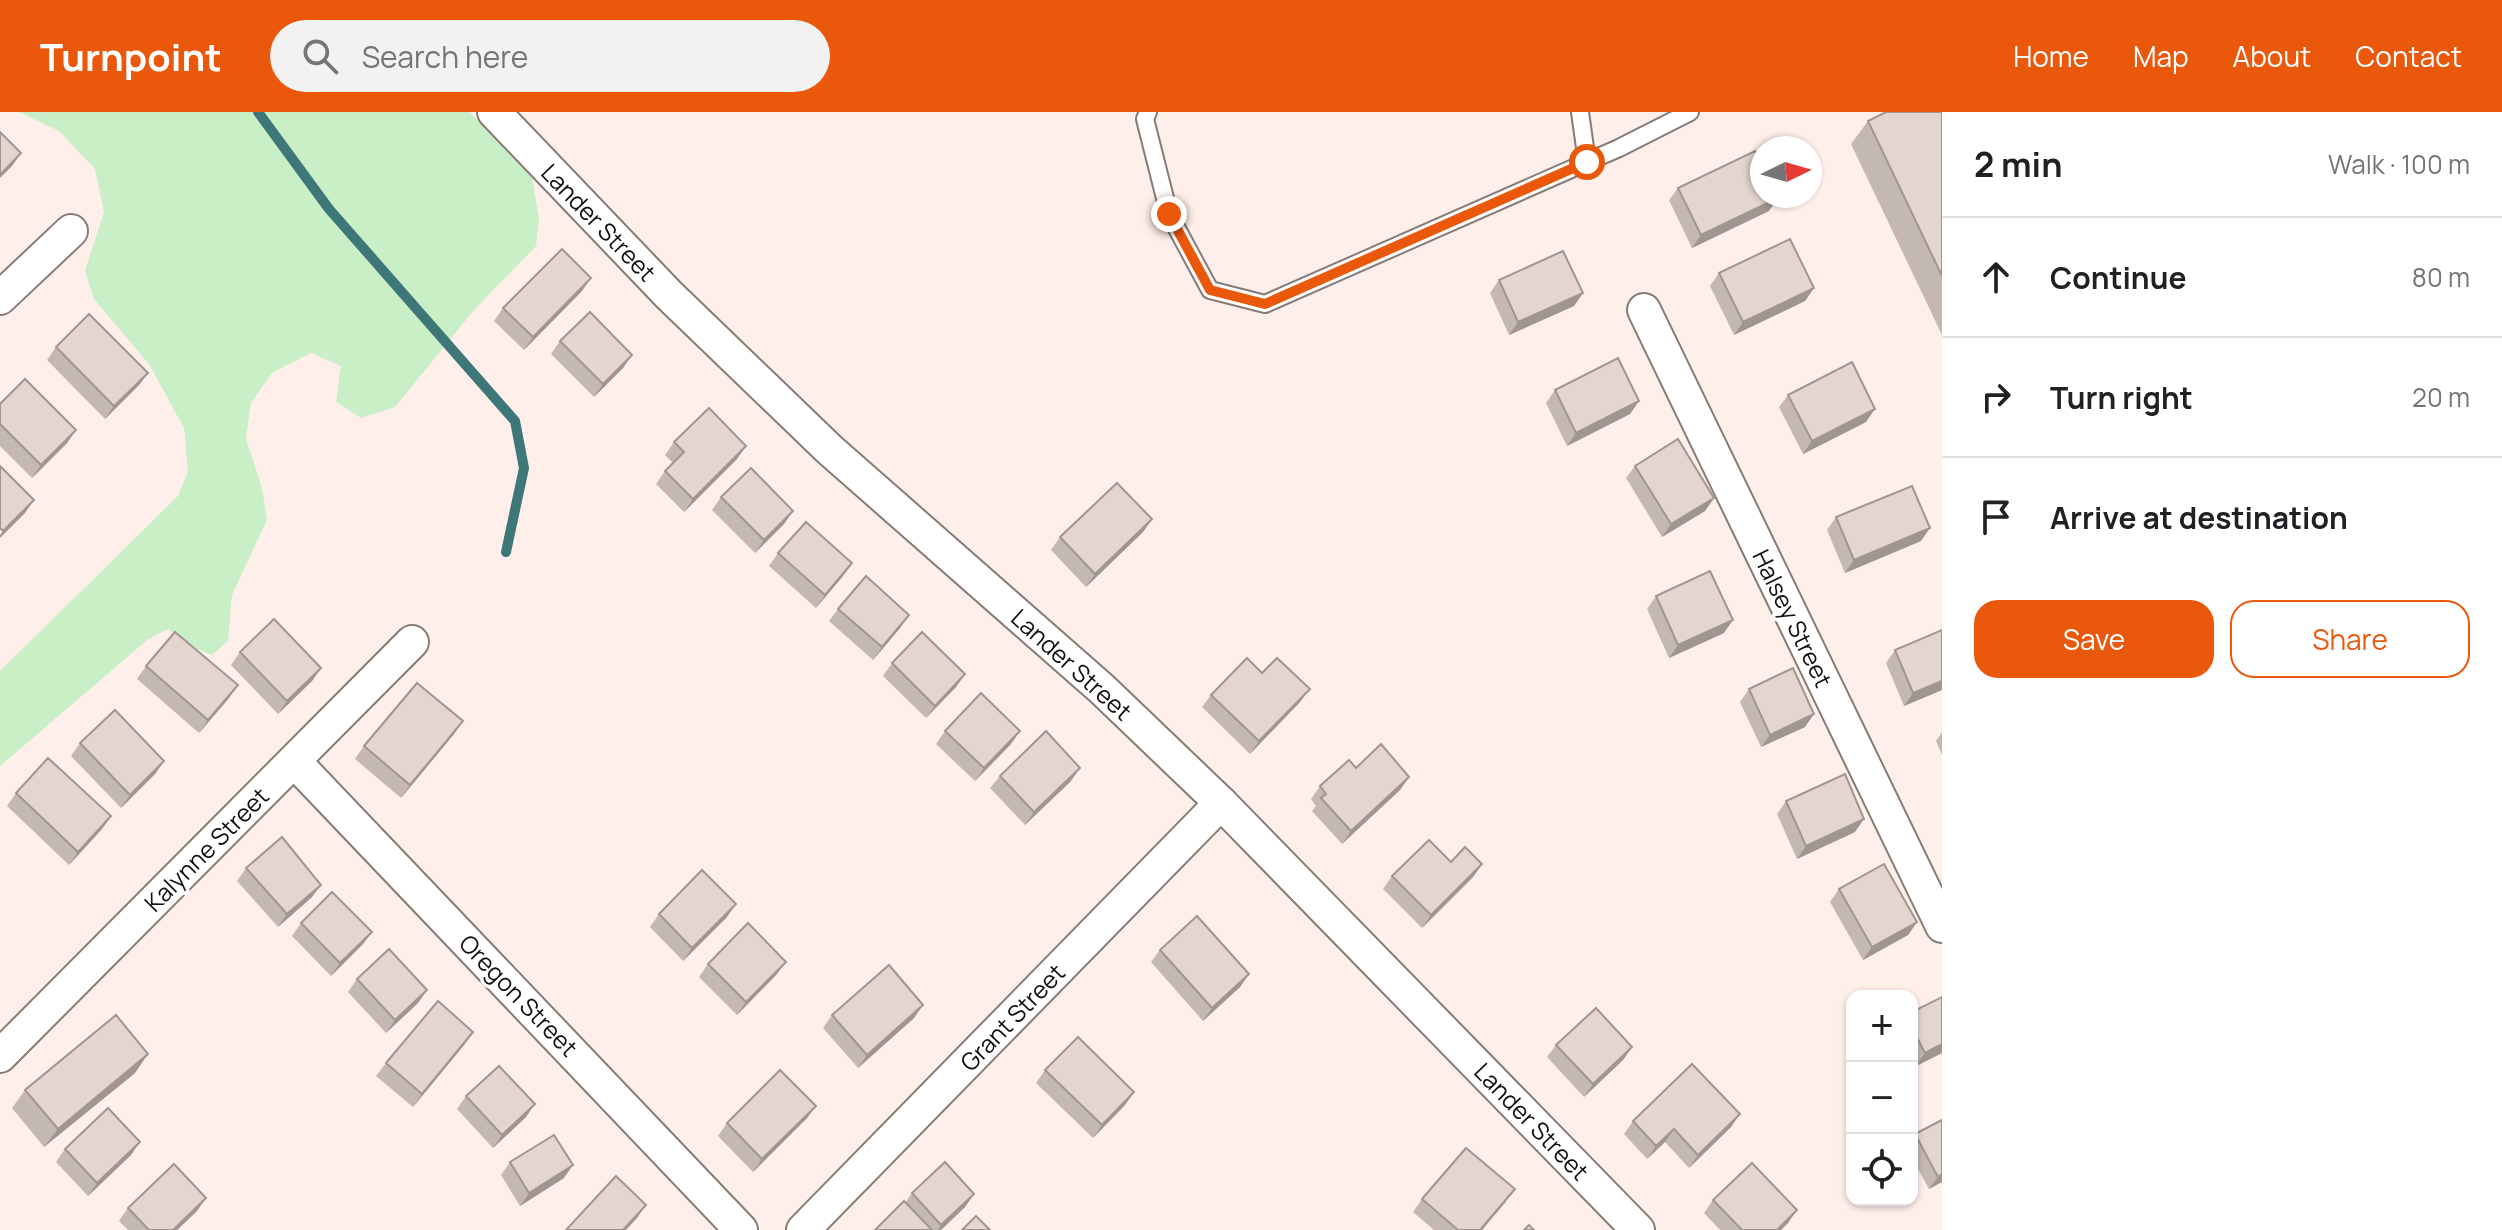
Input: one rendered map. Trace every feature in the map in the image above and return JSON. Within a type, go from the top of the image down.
[{"type":"street","name":"Lander Street","points":[[494,112],[669,295],[830,450],[1102,689],[1221,803],[1638,1230]]},
{"type":"street","points":[[0,298],[71,231]]},
{"type":"street","name":"Halsey Street","points":[[1644,310],[1942,926]]},
{"type":"street","name":"Kalynne Street","points":[[0,1056],[412,642]]},
{"type":"street","name":"Oregon Street","points":[[294,761],[741,1230]]},
{"type":"street","name":"Grant Street","points":[[803,1230],[1221,803]]},
{"type":"lane","points":[[1148,112],[1145,119],[1169,214],[1210,290],[1265,304],[1587,162],[1690,112]]},
{"type":"lane","points":[[1580,112],[1587,162]]},
{"type":"green space","points":[[19,112],[470,112],[532,177],[539,219],[536,246],[474,310],[395,407],[361,418],[336,402],[341,366],[311,353],[273,372],[251,403],[246,439],[262,488],[267,520],[232,595],[228,641],[212,655],[187,645],[168,629],[147,640],[0,766],[0,671],[178,496],[188,471],[184,428],[149,364],[94,299],[85,271],[104,212],[95,169],[59,131]]},
{"type":"building","points":[[1886,112],[1942,112],[1942,276],[1868,121]]},
{"type":"building","points":[[0,132],[21,153],[0,175]]},
{"type":"building","points":[[1750,153],[1750,208],[1757,208],[1701,235],[1678,188]]},
{"type":"building","points":[[1790,239],[1814,288],[1743,322],[1719,273]]},
{"type":"building","points":[[562,249],[591,278],[533,337],[503,308]]},
{"type":"building","points":[[1563,251],[1583,293],[1518,322],[1499,280]]},
{"type":"building","points":[[590,312],[632,355],[603,384],[560,341]]},
{"type":"building","points":[[89,314],[148,373],[114,406],[56,347]]},
{"type":"building","points":[[1618,358],[1639,401],[1576,433],[1555,390]]},
{"type":"building","points":[[1852,362],[1875,409],[1812,441],[1788,395]]},
{"type":"building","points":[[25,379],[76,430],[41,465],[0,424],[0,404]]},
{"type":"building","points":[[709,408],[746,446],[693,499],[665,471],[684,452],[674,442]]},
{"type":"building","points":[[1678,439],[1714,498],[1671,524],[1635,466]]},
{"type":"building","points":[[0,466],[34,500],[3,531],[0,528]]},
{"type":"building","points":[[751,468],[793,511],[764,540],[721,497]]},
{"type":"building","points":[[1117,483],[1152,519],[1095,574],[1060,537]]},
{"type":"building","points":[[1912,486],[1930,528],[1854,560],[1836,517]]},
{"type":"building","points":[[806,522],[852,563],[825,595],[778,553]]},
{"type":"building","points":[[1710,571],[1733,620],[1678,645],[1656,596]]},
{"type":"building","points":[[866,576],[909,615],[882,647],[838,609]]},
{"type":"building","points":[[274,619],[321,668],[287,701],[240,652]]},
{"type":"building","points":[[1942,630],[1942,681],[1913,693],[1895,650]]},
{"type":"building","points":[[175,632],[238,685],[208,720],[146,666]]},
{"type":"building","points":[[922,632],[965,674],[935,706],[892,663]]},
{"type":"building","points":[[1247,658],[1262,673],[1277,658],[1310,689],[1259,741],[1211,695]]},
{"type":"building","points":[[1793,668],[1814,714],[1770,735],[1749,689]]},
{"type":"building","points":[[417,683],[463,721],[410,785],[364,746]]},
{"type":"building","points":[[981,693],[1020,731],[984,768],[945,731]]},
{"type":"building","points":[[115,710],[164,761],[130,795],[80,743]]},
{"type":"building","points":[[1046,731],[1080,768],[1034,812],[1000,776]]},
{"type":"building","points":[[1381,744],[1409,777],[1351,831],[1321,798],[1326,794],[1320,786],[1349,760],[1356,768]]},
{"type":"building","points":[[48,758],[111,816],[78,852],[16,793]]},
{"type":"building","points":[[1845,774],[1864,819],[1806,846],[1786,801]]},
{"type":"building","points":[[282,837],[321,885],[287,914],[246,868]]},
{"type":"building","points":[[1429,840],[1451,862],[1465,847],[1482,864],[1431,915],[1392,876]]},
{"type":"building","points":[[1884,864],[1917,922],[1872,947],[1839,889]]},
{"type":"building","points":[[702,870],[736,904],[692,948],[659,914]]},
{"type":"building","points":[[332,892],[372,932],[340,963],[301,923]]},
{"type":"building","points":[[1197,916],[1249,974],[1212,1008],[1160,950]]},
{"type":"building","points":[[748,923],[786,962],[746,1002],[708,964]]},
{"type":"building","points":[[389,949],[427,990],[395,1020],[357,979]]},
{"type":"building","points":[[889,965],[923,1005],[867,1055],[832,1015]]},
{"type":"building","points":[[1942,997],[1942,1044],[1925,1053],[1918,1040],[1918,1009]]},
{"type":"building","points":[[438,1001],[473,1032],[422,1094],[386,1063]]},
{"type":"building","points":[[1596,1008],[1632,1047],[1593,1084],[1556,1045]]},
{"type":"building","points":[[116,1015],[148,1054],[58,1129],[25,1090]]},
{"type":"building","points":[[1078,1037],[1134,1092],[1102,1125],[1045,1070]]},
{"type":"building","points":[[1692,1064],[1740,1114],[1698,1155],[1674,1129],[1656,1146],[1633,1121]]},
{"type":"building","points":[[499,1066],[535,1104],[502,1135],[466,1096]]},
{"type":"building","points":[[780,1070],[816,1106],[762,1159],[727,1123]]},
{"type":"building","points":[[108,1108],[140,1142],[97,1183],[65,1149]]},
{"type":"building","points":[[1942,1120],[1942,1174],[1938,1177],[1918,1140],[1918,1132]]},
{"type":"building","points":[[554,1135],[573,1165],[529,1193],[510,1162]]},
{"type":"building","points":[[1466,1148],[1515,1189],[1480,1230],[1458,1230],[1422,1199]]},
{"type":"building","points":[[945,1162],[974,1194],[941,1225],[912,1193]]},
{"type":"building","points":[[1752,1163],[1797,1210],[1777,1230],[1742,1230],[1713,1200]]},
{"type":"building","points":[[174,1164],[206,1198],[173,1230],[149,1230],[128,1208]]},
{"type":"building","points":[[616,1176],[646,1205],[623,1230],[566,1230]]},
{"type":"building","points":[[904,1201],[932,1230],[875,1230]]},
{"type":"building","points":[[976,1216],[990,1230],[962,1230]]},
{"type":"waterway","points":[[258,112],[329,209],[515,421],[524,468],[506,552]]},
{"type":"route","points":[[1169,214],[1210,290],[1265,304],[1587,162]]}]
